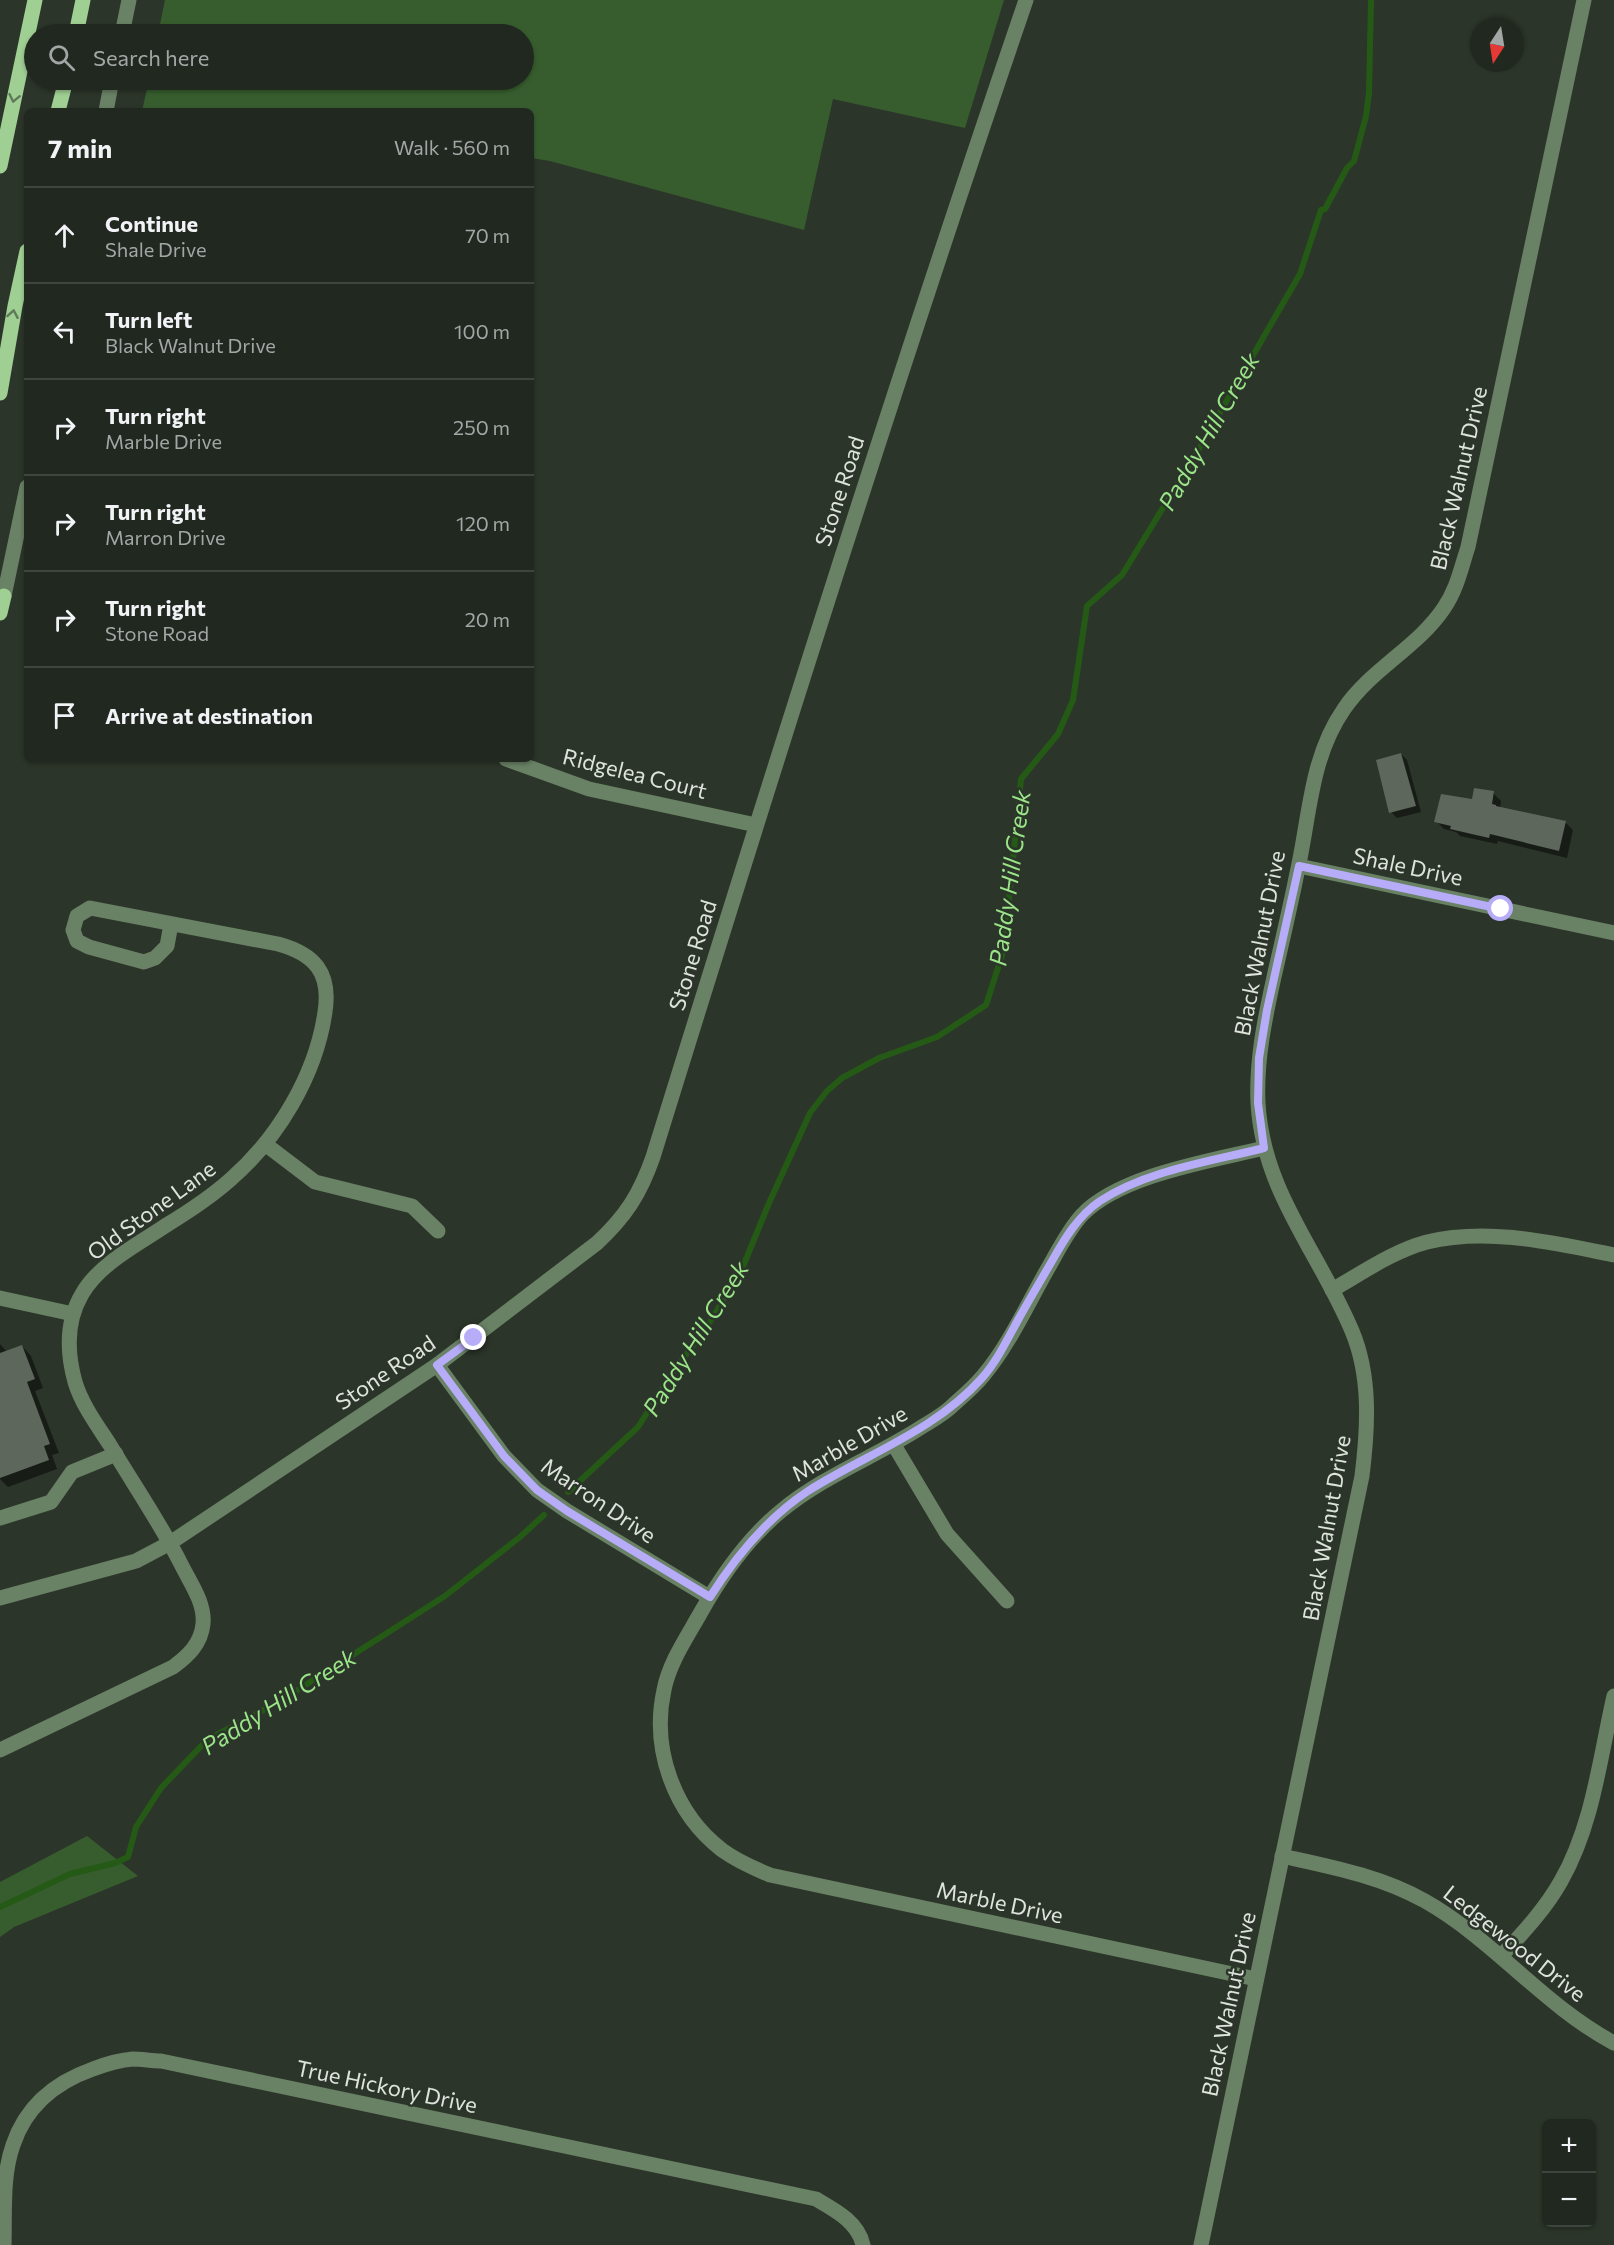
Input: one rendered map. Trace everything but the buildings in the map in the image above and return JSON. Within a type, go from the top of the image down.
[{"type":"main road","points":[[30,24],[35,0]]},
{"type":"main road","points":[[78,24],[83,0]]},
{"type":"main road","points":[[0,166],[24,52]]},
{"type":"main road","points":[[59,108],[63,90]]},
{"type":"main road","points":[[0,393],[24,265]]},
{"type":"main road","points":[[0,614],[2,596]]},
{"type":"street","points":[[124,24],[129,0]]},
{"type":"street","name":"Stone Road","points":[[0,1598],[136,1561],[170,1543],[437,1365],[597,1243],[615,1226],[631,1205],[643,1186],[653,1157],[756,825],[934,268],[1026,0]]},
{"type":"street","name":"Black Walnut Drive","points":[[1201,2245],[1362,1476],[1366,1447],[1365,1380],[1353,1332],[1292,1217],[1264,1148],[1258,1103],[1259,1058],[1267,1010],[1299,866],[1312,784],[1331,728],[1363,686],[1426,630],[1455,589],[1470,535],[1584,0]]},
{"type":"street","points":[[107,108],[110,90]]},
{"type":"street","points":[[2,596],[24,500]]},
{"type":"street","name":"Ridgelea Court","points":[[514,762],[589,789],[756,825]]},
{"type":"street","name":"Shale Drive","points":[[1299,866],[1614,933]]},
{"type":"street","name":"Old Stone Lane","points":[[0,1750],[172,1667],[192,1651],[201,1633],[203,1623],[200,1604],[170,1543],[82,1401],[70,1362],[69,1341],[73,1314],[82,1293],[111,1263],[215,1192],[266,1144],[294,1100],[309,1070],[318,1044],[327,1000],[326,984],[320,969],[296,949],[171,924],[90,908],[77,916],[73,930],[77,941],[89,947],[144,962],[155,958],[167,946],[171,924]]},
{"type":"street","points":[[266,1144],[315,1182],[412,1206],[438,1231]]},
{"type":"street","name":"Marble Drive","points":[[1256,1979],[801,1884],[770,1875],[744,1864],[723,1851],[706,1836],[681,1802],[670,1780],[663,1758],[661,1734],[664,1689],[672,1665],[710,1597],[749,1542],[780,1512],[807,1492],[845,1469],[894,1445],[950,1409],[982,1377],[1002,1351],[1059,1249],[1083,1214],[1100,1201],[1147,1178],[1264,1148]]},
{"type":"street","points":[[1332,1290],[1395,1254],[1426,1242],[1462,1237],[1537,1240],[1614,1256]]},
{"type":"street","points":[[0,1298],[73,1314]]},
{"type":"street","name":"Marron Drive","points":[[437,1365],[504,1456],[537,1490],[567,1511],[710,1597]]},
{"type":"street","points":[[894,1445],[947,1534],[1007,1601]]},
{"type":"street","points":[[0,1518],[51,1502],[72,1472],[116,1455]]},
{"type":"street","points":[[1501,1956],[1527,1928],[1561,1882],[1574,1856],[1586,1823],[1614,1696]]},
{"type":"street","name":"Ledgewood Drive","points":[[1282,1856],[1362,1874],[1397,1887],[1434,1907],[1501,1956],[1568,2013],[1614,2043]]},
{"type":"street","name":"True Hickory Drive","points":[[4,2245],[5,2188],[8,2164],[13,2144],[29,2114],[58,2085],[75,2076],[114,2062],[133,2059],[161,2061],[816,2199],[839,2212],[852,2224],[863,2245]]},
{"type":"green space","points":[[165,0],[1004,0],[965,128],[833,99],[804,230],[534,158],[534,108],[143,108],[147,90],[534,90],[534,24],[160,24]]},
{"type":"green space","points":[[87,1836],[138,1876],[14,1927],[0,1937],[0,1882]]},
{"type":"waterway","name":"Paddy Hill Creek","points":[[568,1492],[638,1427],[673,1372],[707,1327],[742,1269],[810,1113],[827,1091],[842,1078],[879,1058],[937,1037],[986,1005],[1004,949],[1021,779],[1058,734],[1073,700],[1087,606],[1122,575],[1197,452],[1300,274],[1321,210],[1325,209],[1347,168],[1354,161],[1366,116],[1369,93],[1371,0]]},
{"type":"waterway","name":"Paddy Hill Creek","points":[[0,1907],[70,1874],[115,1863],[128,1857],[136,1827],[161,1788],[207,1740],[282,1700],[445,1596],[520,1537],[544,1515]]},
{"type":"route","points":[[474,1338],[437,1365],[504,1456],[521,1475],[537,1490],[567,1511],[710,1597],[749,1542],[780,1512],[807,1492],[845,1469],[894,1445],[950,1409],[982,1377],[1002,1351],[1068,1234],[1083,1214],[1100,1201],[1147,1178],[1264,1148],[1258,1103],[1259,1058],[1267,1010],[1299,866],[1501,909]]}]
